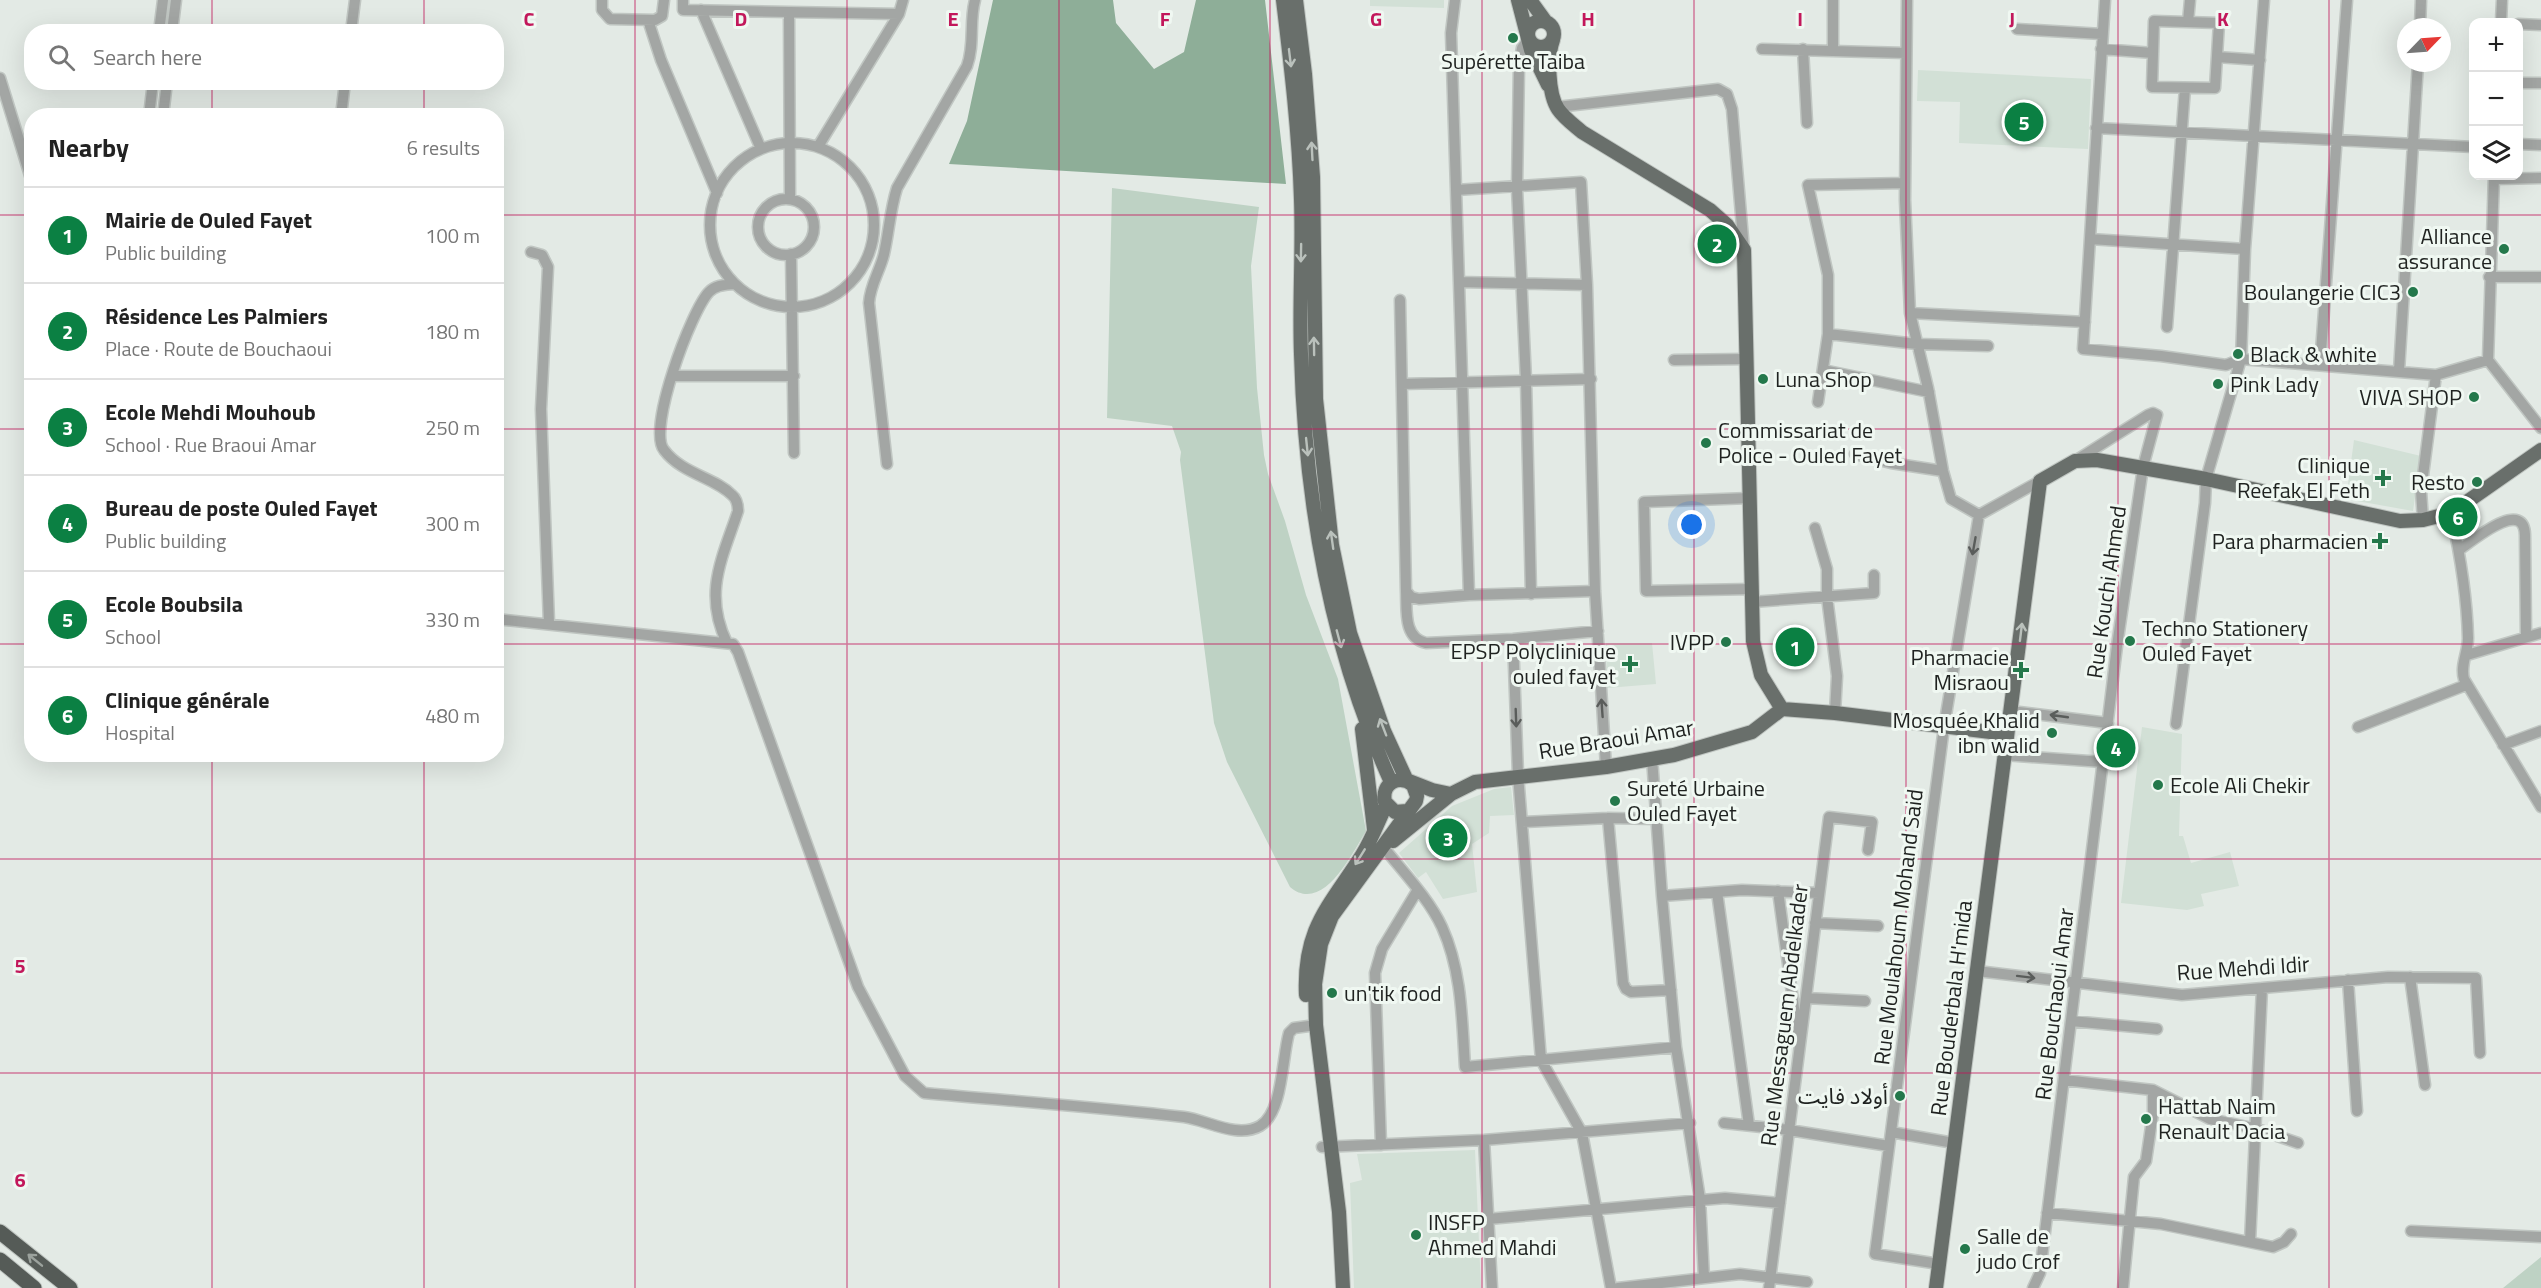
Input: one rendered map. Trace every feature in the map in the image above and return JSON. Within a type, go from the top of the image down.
[{"type":"highway","points":[[0,1232],[70,1288]]},
{"type":"highway","points":[[0,1260],[34,1288]]},
{"type":"main road","points":[[1283,0],[1301,200],[1301,355],[1307,447],[1323,569],[1366,752],[1375,833]]},
{"type":"main road","points":[[1296,0],[1305,74],[1313,177],[1316,399],[1332,545],[1350,633],[1384,731],[1407,781],[1413,785],[1417,796],[1416,801],[1332,916],[1321,944],[1312,1025]]},
{"type":"main road","points":[[1518,0],[1529,38],[1534,45],[1543,47],[1553,40]]},
{"type":"main road","points":[[1530,0],[1554,32],[1550,50],[1555,101]]},
{"type":"main road","points":[[1546,22],[1532,25],[1528,33],[1531,50],[1555,101],[1582,132],[1710,210],[1727,225],[1744,249],[1753,641],[1761,675],[1782,709],[1835,712],[2007,734]]},
{"type":"main road","points":[[2040,481],[2074,461],[2097,460],[2206,479],[2400,521],[2423,520],[2451,513],[2541,450]]},
{"type":"main road","name":"Rue Bouderbala H'mida","points":[[1936,1288],[2040,481]]},
{"type":"main road","points":[[1352,686],[1374,746],[1391,782]]},
{"type":"main road","name":"Rue Braoui Amar","points":[[1451,794],[1475,782],[1674,755],[1752,732],[1782,709]]},
{"type":"main road","points":[[1335,1288],[1326,1147],[1307,958],[1313,932],[1329,902],[1375,833],[1386,805],[1385,791],[1391,782],[1407,781],[1451,794]]},
{"type":"main road","points":[[1386,805],[1395,812],[1408,811],[1451,794]]},
{"type":"main road","points":[[1369,867],[1403,831],[1451,794]]},
{"type":"main road","points":[[1326,1147],[1339,1212],[1343,1288]]},
{"type":"street","points":[[160,24],[163,0]]},
{"type":"street","points":[[173,24],[176,0]]},
{"type":"street","points":[[352,24],[355,0]]},
{"type":"street","points":[[602,0],[602,10],[610,19],[648,20],[662,16],[664,0]]},
{"type":"street","points":[[683,0],[683,10],[899,14]]},
{"type":"street","points":[[819,145],[899,14],[903,0]]},
{"type":"street","points":[[887,464],[869,303],[870,291],[884,255],[890,210],[897,188],[967,66],[973,46],[972,13],[975,0]]},
{"type":"street","points":[[1455,0],[1451,33],[1469,595]]},
{"type":"street","points":[[1833,0],[1833,50]]},
{"type":"street","points":[[1907,0],[1905,183],[1910,313],[1929,392],[1943,471],[1951,499],[1979,515],[2040,481]]},
{"type":"street","points":[[2105,0],[2083,348],[2226,365],[2241,359],[2436,375],[2488,360]]},
{"type":"street","points":[[2188,22],[2190,0]]},
{"type":"street","points":[[2176,724],[2205,503],[2206,479],[2241,359],[2245,249],[2264,0]]},
{"type":"street","points":[[2320,365],[2347,0]]},
{"type":"street","points":[[2420,18],[2421,0]]},
{"type":"street","points":[[2501,18],[2502,0]]},
{"type":"street","points":[[701,10],[761,149]]},
{"type":"street","points":[[789,12],[790,199]]},
{"type":"street","points":[[648,20],[661,60],[717,193]]},
{"type":"street","points":[[2154,21],[2188,22],[2219,23],[2215,88],[2152,87],[2154,21]]},
{"type":"street","points":[[2523,24],[2541,25]]},
{"type":"street","points":[[2017,29],[2102,34]]},
{"type":"street","points":[[1529,38],[1522,48],[1519,65],[1517,188],[1526,380],[1531,594]]},
{"type":"street","points":[[1762,49],[1906,52]]},
{"type":"street","points":[[1803,49],[1807,123]]},
{"type":"street","points":[[2101,49],[2153,53]]},
{"type":"street","points":[[2217,57],[2260,60]]},
{"type":"street","points":[[2399,371],[2418,72]]},
{"type":"street","points":[[0,78],[24,156]]},
{"type":"street","points":[[2523,83],[2541,83]]},
{"type":"street","points":[[2167,327],[2184,132],[2185,88]]},
{"type":"street","points":[[1555,101],[1718,89],[1727,94],[1733,121],[1744,249]]},
{"type":"street","points":[[150,108],[152,90]]},
{"type":"street","points":[[164,108],[166,90]]},
{"type":"street","points":[[342,108],[344,90]]},
{"type":"street","points":[[2096,128],[2469,147]]},
{"type":"street","points":[[790,142],[819,145],[849,167],[865,190],[873,216],[874,242],[860,271],[845,288],[820,302],[793,308],[759,300],[734,284],[718,265],[711,241],[710,210],[720,186],[737,163],[761,149],[790,142]]},
{"type":"street","points":[[2523,144],[2541,145]]},
{"type":"street","points":[[2523,178],[2541,178]]},
{"type":"street","points":[[2494,180],[2488,360],[2541,429]]},
{"type":"street","points":[[1456,190],[1517,188],[1581,182],[1587,285],[1595,591],[1606,766]]},
{"type":"street","points":[[1818,402],[1828,334],[1828,275],[1808,185],[1905,183]]},
{"type":"street","points":[[790,199],[807,208],[813,226],[808,244],[792,254],[780,254],[769,249],[761,239],[758,227],[760,215],[767,206],[778,200],[790,199]]},
{"type":"street","points":[[2090,239],[2245,249]]},
{"type":"street","points":[[531,252],[542,255],[548,267],[541,409],[549,623]]},
{"type":"street","points":[[792,254],[794,453]]},
{"type":"street","points":[[860,271],[870,291]]},
{"type":"street","points":[[2489,277],[2541,277]]},
{"type":"street","points":[[1459,282],[1587,285]]},
{"type":"street","points":[[727,643],[718,625],[716,581],[720,557],[738,511],[738,503],[729,492],[690,472],[662,449],[659,440],[659,426],[673,376],[701,302],[715,287],[734,284]]},
{"type":"street","points":[[1400,300],[1406,591],[1408,627],[1413,638],[1419,642],[1513,639],[1598,631]]},
{"type":"street","points":[[1910,313],[2085,322]]},
{"type":"street","points":[[1828,334],[1917,344],[1988,346]]},
{"type":"street","points":[[1674,360],[1745,359]]},
{"type":"street","points":[[1823,370],[1929,392]]},
{"type":"street","points":[[2423,520],[2421,491],[2436,375]]},
{"type":"street","points":[[673,376],[794,376]]},
{"type":"street","points":[[1402,384],[1590,379]]},
{"type":"street","name":"Rue Kouchi Ahmed","points":[[2074,461],[2153,413],[2157,415],[2143,467],[2108,723]]},
{"type":"street","points":[[1855,454],[1891,463],[1943,471]]},
{"type":"street","points":[[1750,498],[1644,502],[1646,591],[1827,597],[1874,593],[1874,576]]},
{"type":"street","points":[[2451,513],[2465,596],[2467,655],[2462,670],[2466,685],[2541,807]]},
{"type":"street","name":"Rue Moulahoum Mohand Said","points":[[1939,1264],[1875,1254],[1944,727],[1979,515]]},
{"type":"street","points":[[2459,550],[2506,520],[2516,520],[2523,526],[2526,637]]},
{"type":"street","points":[[1815,528],[1827,569],[1827,597],[1837,676],[1835,712]]},
{"type":"street","points":[[1406,591],[1411,597],[1419,599],[1595,591]]},
{"type":"street","points":[[504,620],[733,644],[738,652],[858,987],[904,1076],[924,1093],[1187,1118],[1238,1130],[1248,1130],[1261,1126],[1270,1117],[1276,1105],[1289,1033],[1294,1028],[1312,1025]]},
{"type":"street","points":[[2467,655],[2541,633]]},
{"type":"street","points":[[1513,639],[1518,775],[1541,1060],[1582,1133],[1594,1210],[1611,1288]]},
{"type":"street","points":[[2358,727],[2466,685]]},
{"type":"street","points":[[2011,711],[2108,723]]},
{"type":"street","name":"Rue Bouchaoui Amar","points":[[2033,1288],[2040,1273],[2048,1213],[2108,723]]},
{"type":"street","points":[[2503,745],[2541,732]]},
{"type":"street","points":[[2004,755],[2103,762]]},
{"type":"street","points":[[1652,758],[1676,1047],[1690,1123],[1700,1199],[1704,1278]]},
{"type":"street","name":"Rue Messaguem Abdelkader","points":[[1770,1282],[1829,817],[1872,822],[1868,850]]},
{"type":"street","points":[[1522,822],[1608,818],[1657,819]]},
{"type":"street","points":[[1608,818],[1626,989],[1631,992],[1671,990]]},
{"type":"street","points":[[1385,849],[1442,926],[1454,960],[1461,1005],[1465,1067],[1676,1047]]},
{"type":"street","points":[[1381,1145],[1375,974],[1382,949],[1418,891]]},
{"type":"street","points":[[1778,891],[1800,1046]]},
{"type":"street","points":[[1662,896],[1717,892],[1819,893]]},
{"type":"street","points":[[1717,892],[1749,1125]]},
{"type":"street","points":[[1815,923],[1878,926]]},
{"type":"street","name":"Rue Mehdi Idir","points":[[1977,971],[2182,995],[2410,977],[2476,978],[2480,1053]]},
{"type":"street","points":[[2410,977],[2425,1085]]},
{"type":"street","points":[[2348,981],[2357,1111]]},
{"type":"street","points":[[2250,1242],[2262,988]]},
{"type":"street","points":[[1806,999],[1866,1000]]},
{"type":"street","points":[[2071,1021],[2157,1029]]},
{"type":"street","points":[[2064,1080],[2153,1090],[2210,1119],[2257,1129],[2298,1143]]},
{"type":"street","points":[[2123,1288],[2134,1177],[2146,1161],[2153,1113],[2153,1090]]},
{"type":"street","points":[[1326,1147],[1484,1140],[1690,1123]]},
{"type":"street","points":[[1724,1123],[1789,1130],[1889,1146]]},
{"type":"street","points":[[1891,1132],[1954,1143]]},
{"type":"street","points":[[1484,1140],[1492,1288]]},
{"type":"street","points":[[1488,1219],[1700,1199],[1725,1198],[1780,1203]]},
{"type":"street","points":[[2048,1213],[2162,1224],[2273,1247],[2284,1242],[2291,1234]]},
{"type":"street","points":[[2411,1231],[2541,1237]]},
{"type":"street","points":[[1618,1288],[1669,1284],[1740,1274],[1770,1282],[1807,1282]]},
{"type":"shaded area","points":[[1370,0],[1444,0],[1444,8],[1370,6]]},
{"type":"shaded area","points":[[1918,70],[2091,79],[2088,149],[1959,143],[1960,102],[1917,101]]},
{"type":"shaded area","name":"Clinique Reefak El Feth","points":[[2354,440],[2421,456],[2413,511],[2346,499]]},
{"type":"shaded area","name":"EPSP Polyclinique ouled fayet","points":[[1606,643],[1652,643],[1656,684],[1607,688]]},
{"type":"shaded area","name":"Ecole Ali Chekir","points":[[2142,727],[2182,734],[2179,836],[2183,836],[2191,863],[2230,852],[2239,886],[2201,894],[2204,906],[2187,910],[2121,903]]},
{"type":"shaded area","points":[[1511,787],[1514,815],[1490,816],[1489,833],[1472,844],[1477,892],[1443,899],[1426,872],[1418,878],[1399,853],[1452,806],[1494,789]]},
{"type":"shaded area","name":"INSFP Ahmed Mahdi","points":[[1475,1150],[1481,1288],[1354,1288],[1350,1183],[1362,1180],[1357,1154]]},
{"type":"green space","points":[[993,0],[1113,0],[1116,23],[1154,69],[1184,52],[1196,0],[1265,0],[1286,184],[949,164],[967,121]]},
{"type":"green space","points":[[1112,188],[1259,207],[1251,266],[1257,388],[1264,455],[1306,595],[1338,679],[1366,831],[1336,877],[1314,893],[1302,893],[1290,887],[1227,762],[1214,723],[1180,460],[1181,452],[1172,426],[1107,418]]},
{"type":"green space","points":[[2541,1257],[2541,1288],[2503,1288]]},
{"type":"place","name":"Supérette Taiba","points":[[1513,38]]},
{"type":"place","name":"Ecole Boubsila","points":[[2024,122]]},
{"type":"place","name":"Résidence Les Palmiers","points":[[1717,244]]},
{"type":"place","name":"Alliance assurance","points":[[2504,249]]},
{"type":"place","name":"Boulangerie CIC3","points":[[2413,292]]},
{"type":"place","name":"Black & white","points":[[2238,354]]},
{"type":"place","name":"Luna Shop","points":[[1763,379]]},
{"type":"place","name":"Pink Lady","points":[[2218,384]]},
{"type":"place","name":"VIVA SHOP","points":[[2474,397]]},
{"type":"place","name":"Commissariat de Police - Ouled Fayet","points":[[1706,443]]},
{"type":"place","name":"Clinique Reefak El Feth","points":[[2383,478]]},
{"type":"place","name":"Resto","points":[[2477,482]]},
{"type":"place","name":"Clinique générale","points":[[2458,517]]},
{"type":"place","name":"Para pharmacien","points":[[2380,541]]},
{"type":"place","name":"Techno Stationery Ouled Fayet","points":[[2130,641]]},
{"type":"place","name":"IVPP","points":[[1726,642]]},
{"type":"place","name":"Mairie de Ouled Fayet","points":[[1795,647]]},
{"type":"place","name":"EPSP Polyclinique ouled fayet","points":[[1630,664]]},
{"type":"place","name":"Pharmacie Misraou","points":[[2021,670]]},
{"type":"place","name":"Mosquée Khalid ibn walid","points":[[2052,733]]},
{"type":"place","name":"Bureau de poste Ouled Fayet","points":[[2116,748]]},
{"type":"place","name":"Ecole Ali Chekir","points":[[2158,785]]},
{"type":"place","name":"Sureté Urbaine Ouled Fayet","points":[[1615,801]]},
{"type":"place","name":"Ecole Mehdi Mouhoub","points":[[1448,838]]},
{"type":"place","name":"un'tik food","points":[[1332,993]]},
{"type":"place","name":"أولاد فايت","points":[[1900,1096]]},
{"type":"place","name":"Hattab Naim Renault Dacia","points":[[2146,1119]]},
{"type":"place","name":"INSFP Ahmed Mahdi","points":[[1416,1235]]},
{"type":"place","name":"Salle de judo Crof","points":[[1965,1249]]}]
